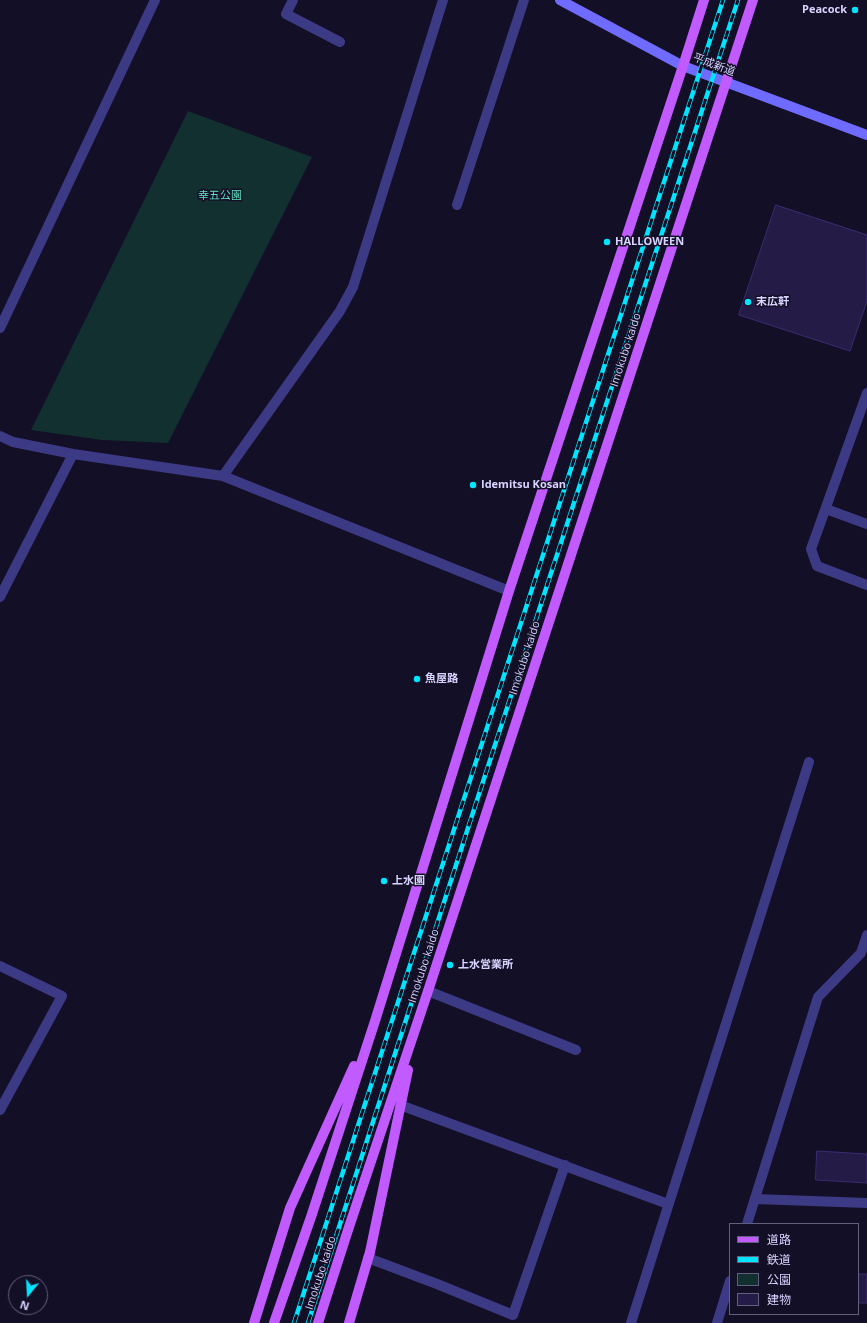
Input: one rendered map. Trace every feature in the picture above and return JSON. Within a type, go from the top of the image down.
[{"type":"main road","points":[[274,1323],[314,1209],[375,1021],[509,590],[704,0]]},
{"type":"main road","name":"Imokubo kaido","points":[[318,1323],[727,83],[753,0]]},
{"type":"main road","points":[[254,1323],[290,1208],[375,1021]]},
{"type":"main road","points":[[349,1323],[368,1258],[416,1028]]},
{"type":"street","points":[[0,328],[155,0]]},
{"type":"street","points":[[293,0],[286,14],[340,42]]},
{"type":"street","points":[[223,476],[340,311],[353,287],[443,0]]},
{"type":"street","points":[[457,205],[524,0]]},
{"type":"street","name":"平成新道","points":[[560,0],[683,66],[867,135]]},
{"type":"street","points":[[866,398],[811,549],[817,566],[867,585]]},
{"type":"street","points":[[0,436],[13,442],[73,454],[223,476],[509,590]]},
{"type":"street","points":[[0,597],[73,454]]},
{"type":"street","points":[[826,509],[867,524]]},
{"type":"street","points":[[631,1323],[809,762]]},
{"type":"street","points":[[747,1223],[818,997],[861,953],[867,936]]},
{"type":"street","points":[[0,966],[62,996],[0,1110]]},
{"type":"street","points":[[428,991],[576,1050]]},
{"type":"street","points":[[400,1105],[668,1204]]},
{"type":"street","points":[[368,1258],[513,1315],[565,1165]]},
{"type":"street","points":[[755,1199],[867,1203]]},
{"type":"street","points":[[717,1323],[729,1284]]},
{"type":"green space","name":"幸五公園","points":[[188,111],[312,157],[168,443],[102,440],[31,430]]},
{"type":"building","points":[[776,205],[867,235],[867,301],[850,351],[739,315]]},
{"type":"building","points":[[817,1151],[867,1154],[867,1183],[816,1180]]},
{"type":"building","points":[[859,1274],[867,1274],[867,1303],[859,1303]]},
{"type":"railway","points":[[294,1323],[723,0]]},
{"type":"railway","points":[[308,1323],[738,0]]},
{"type":"place","name":"Peacock","points":[[855,10]]},
{"type":"place","name":"HALLOWEEN","points":[[607,242]]},
{"type":"place","name":"末広軒","points":[[748,302]]},
{"type":"place","name":"Idemitsu Kosan","points":[[473,485]]},
{"type":"place","name":"魚屋路","points":[[417,679]]},
{"type":"place","name":"上水園","points":[[384,881]]},
{"type":"place","name":"上水営業所","points":[[450,965]]}]
